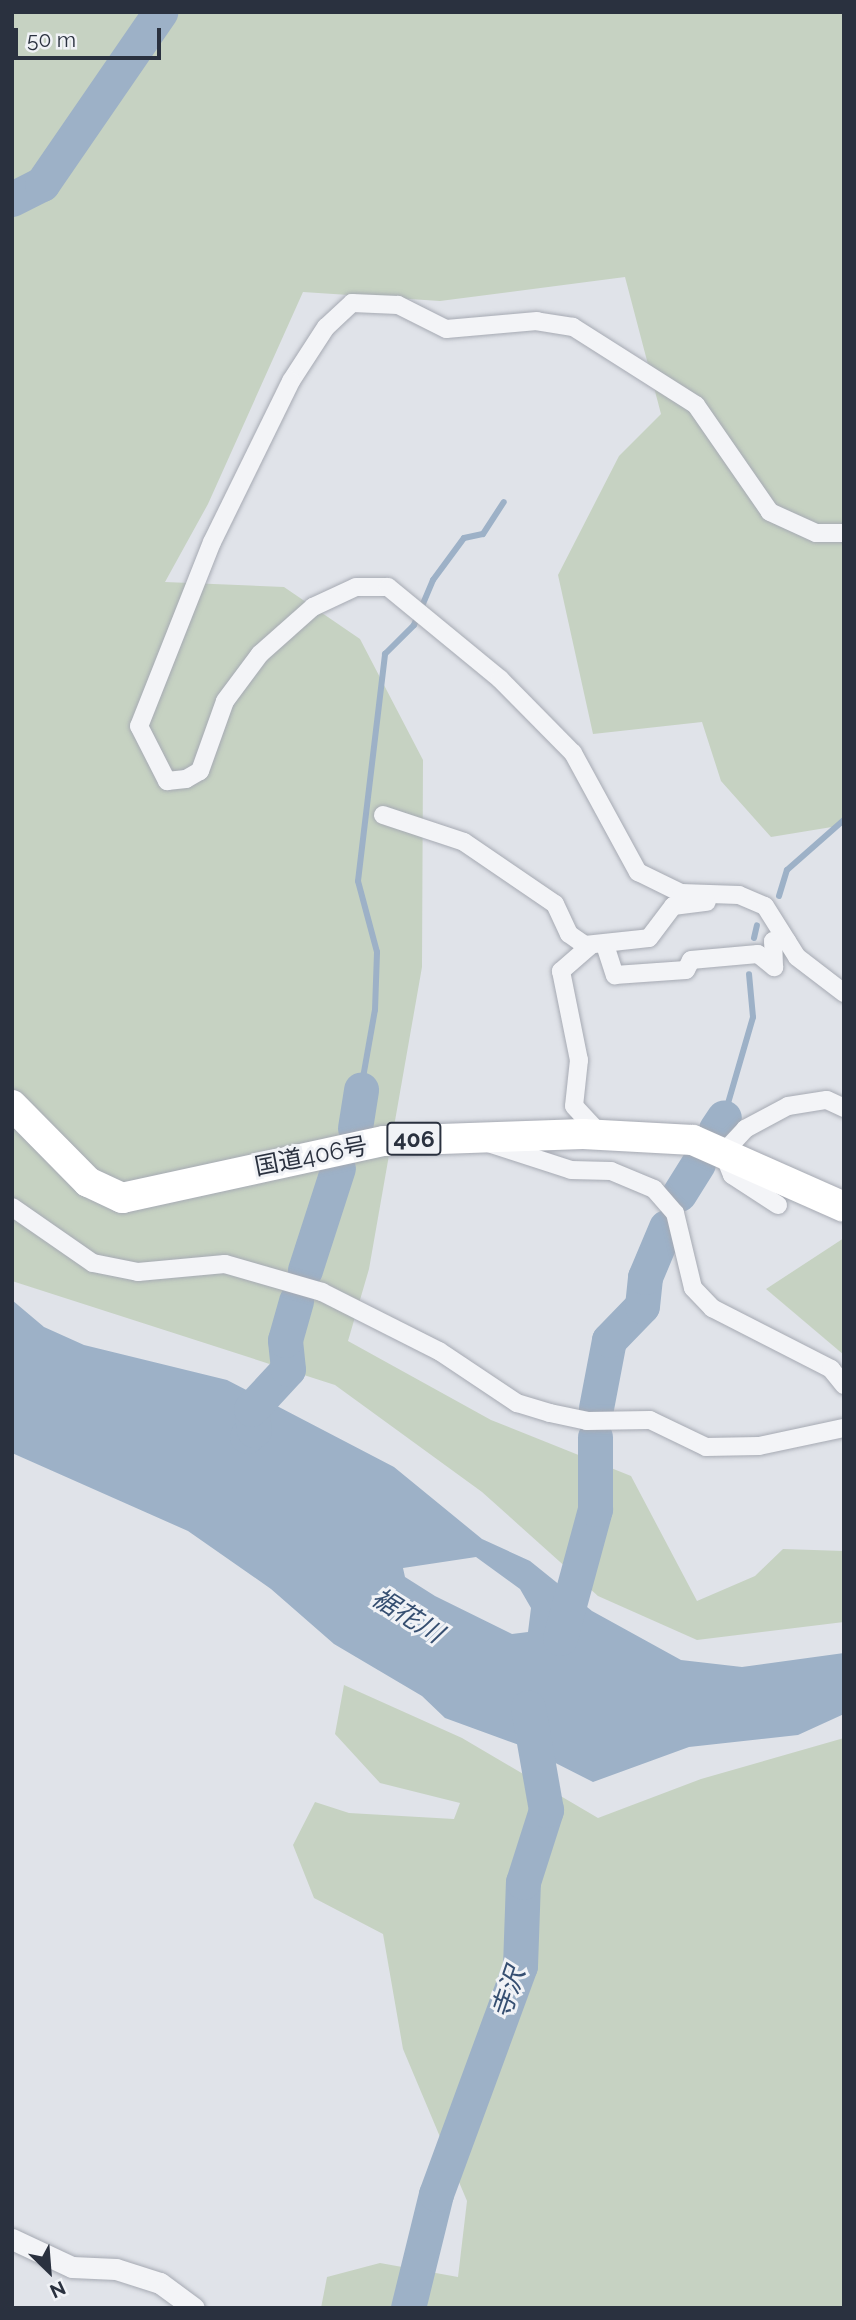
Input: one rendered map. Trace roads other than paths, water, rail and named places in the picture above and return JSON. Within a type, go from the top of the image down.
[{"type":"highway","name":"国道406号","points":[[12,1105],[88,1182],[122,1198],[384,1141],[470,1136],[601,1135],[693,1140],[844,1206]]},
{"type":"street","points":[[844,533],[816,533],[770,512],[696,405],[573,327],[537,321],[446,329],[398,305],[352,303],[326,327],[291,382],[212,542],[144,703],[144,745],[167,781],[186,779],[200,771],[225,701],[260,654],[313,607],[356,587],[388,587],[500,680],[573,753],[638,872],[681,893],[719,894],[765,906],[797,957],[844,993]]},
{"type":"street","points":[[383,815],[464,842],[555,904],[569,934],[598,945],[615,975],[686,970],[691,960],[758,954],[774,967],[773,941],[787,941]]},
{"type":"street","points":[[601,1135],[574,1106],[579,1060],[561,971],[598,945],[649,938],[673,906],[705,904],[719,894]]},
{"type":"street","points":[[778,1205],[732,1175],[723,1153],[746,1129],[789,1106],[827,1100],[844,1108]]},
{"type":"street","points":[[470,1136],[520,1157],[570,1170],[611,1171],[654,1189],[674,1213],[693,1288],[712,1308],[831,1369],[844,1385]]},
{"type":"street","points":[[12,1207],[93,1263],[138,1272],[225,1264],[322,1292],[439,1351],[517,1403],[550,1413],[587,1421],[650,1420],[706,1447],[759,1446],[844,1428]]},
{"type":"street","points":[[12,2239],[72,2267],[116,2269],[160,2283],[194,2308]]},
{"type":"water","name":"裾花川","points":[[12,1300],[44,1327],[84,1345],[227,1380],[394,1467],[482,1539],[530,1561],[592,1611],[681,1660],[742,1667],[844,1653],[844,1714],[798,1735],[689,1747],[593,1782],[522,1746],[445,1718],[422,1696],[334,1644],[271,1589],[188,1531],[12,1453]],"holes":[[[476,1557],[520,1589],[531,1608],[528,1632],[512,1634],[435,1596],[405,1577],[403,1568]]]},
{"type":"waterway","points":[[12,199],[42,184],[160,12]]},
{"type":"waterway","points":[[361,1089],[375,1010],[377,952],[358,881],[385,654],[414,625],[433,580],[464,538],[483,534],[504,502]]},
{"type":"waterway","points":[[779,896],[787,870],[844,820]]},
{"type":"waterway","points":[[754,938],[757,925]]},
{"type":"waterway","points":[[724,1117],[753,1017],[749,974]]},
{"type":"waterway","points":[[355,1128],[361,1089]]},
{"type":"waterway","points":[[716,1129],[724,1117]]},
{"type":"waterway","points":[[679,1194],[698,1163]]},
{"type":"waterway","points":[[305,1270],[338,1168]]},
{"type":"waterway","points":[[596,1408],[609,1340],[642,1306],[645,1277],[666,1227]]},
{"type":"waterway","points":[[247,1436],[254,1430],[251,1409],[288,1369],[285,1340],[296,1301]]},
{"type":"waterway","points":[[560,1638],[595,1509],[595,1437]]},
{"type":"waterway","name":"寺沢","points":[[408,2308],[436,2194],[520,1966],[523,1882],[546,1810],[528,1708]]}]
